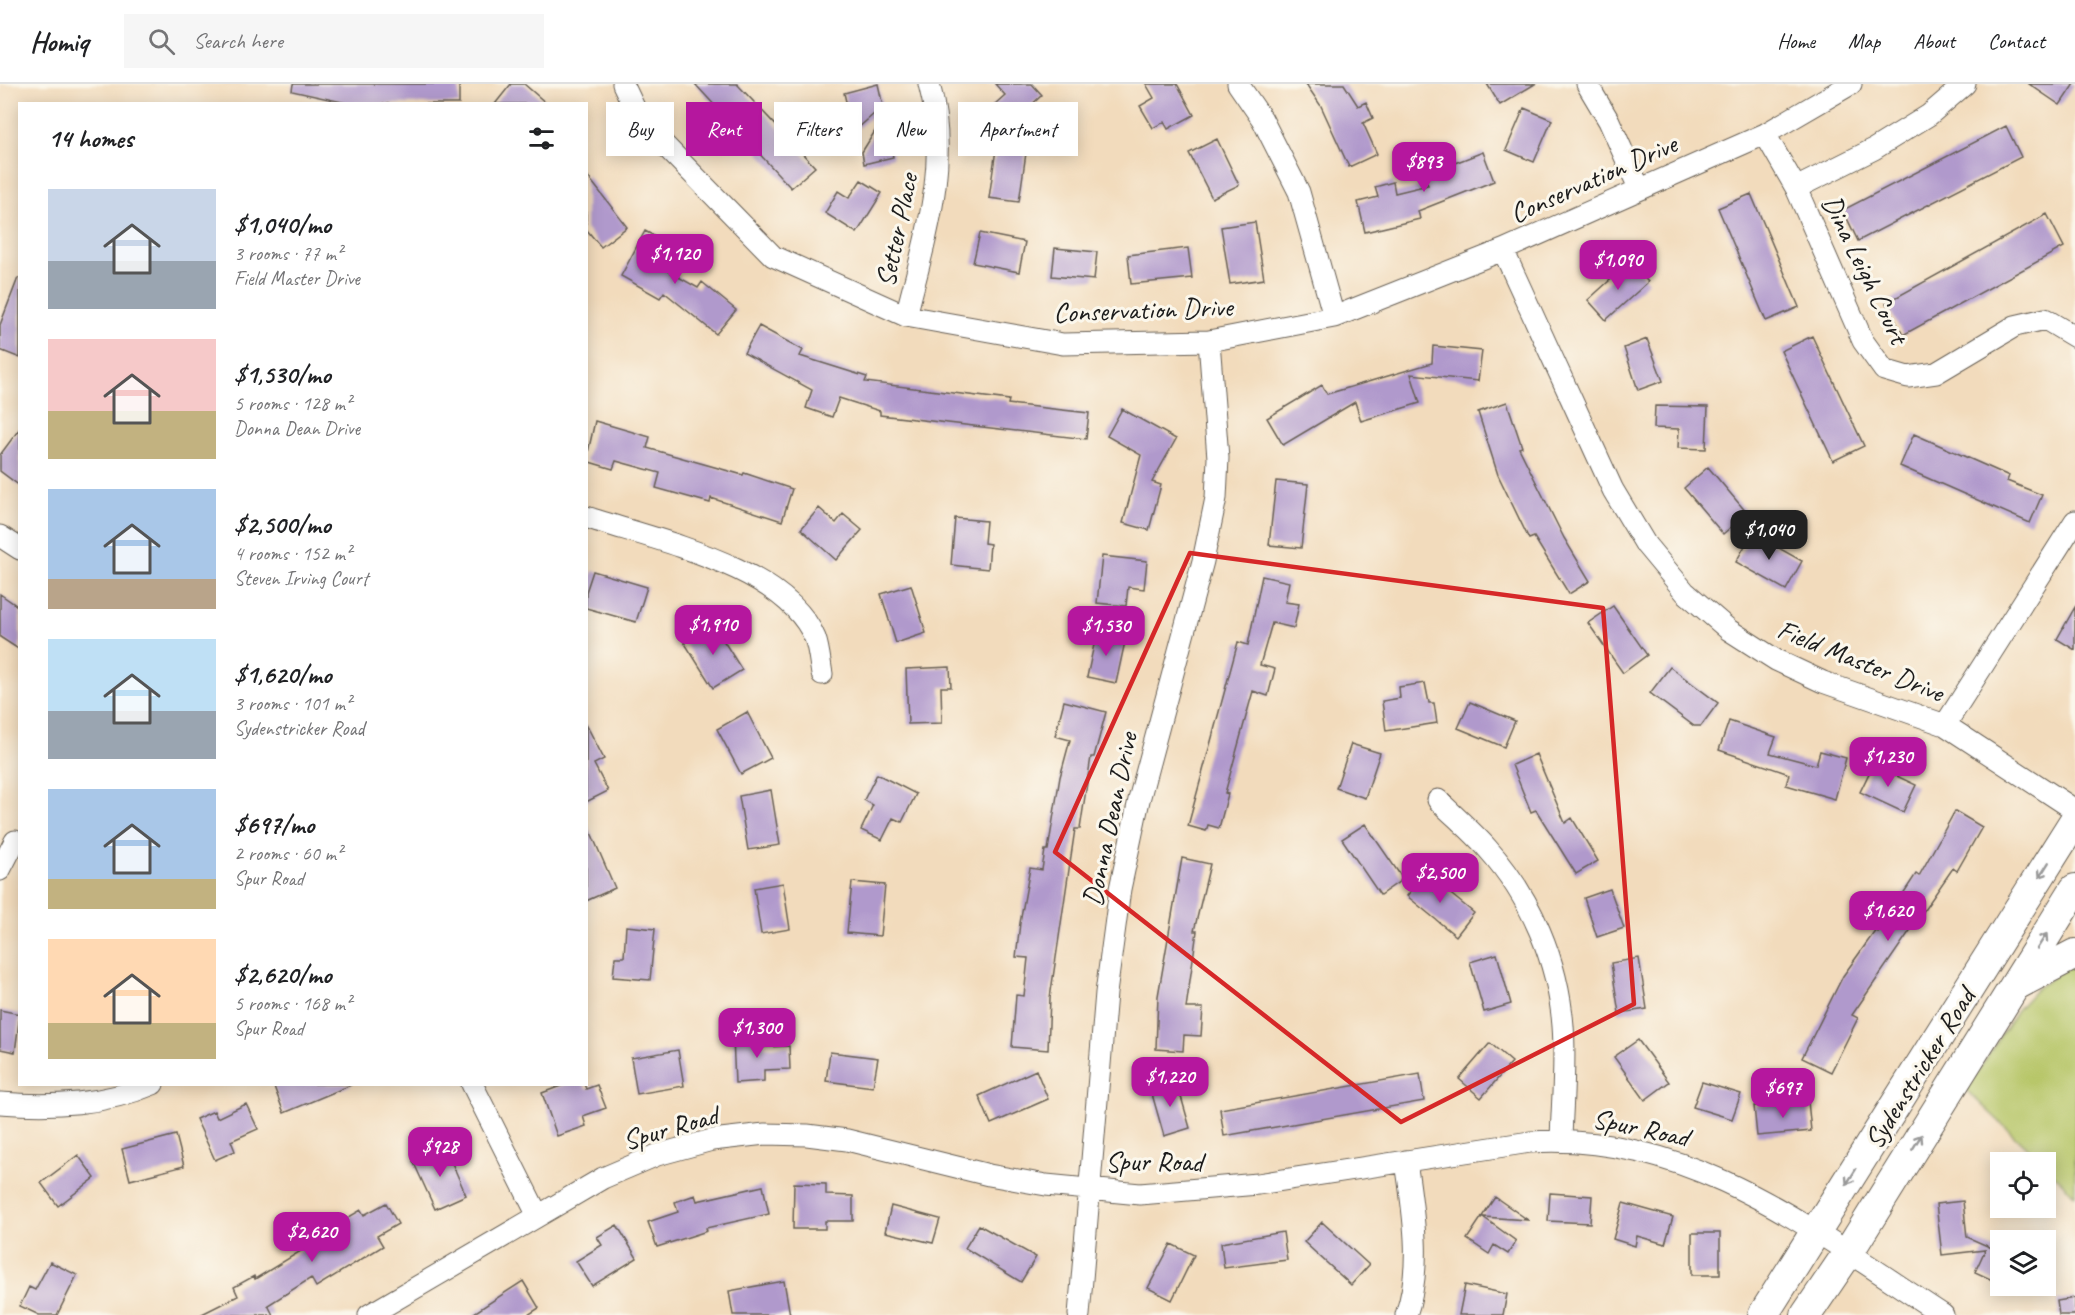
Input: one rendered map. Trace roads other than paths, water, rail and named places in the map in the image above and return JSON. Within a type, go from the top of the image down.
[{"type":"main road","name":"Sydenstricker Road","points":[[1763,1315],[2075,820]]},
{"type":"main road","name":"Sydenstricker Road","points":[[1806,1315],[1848,1253],[2011,988],[2075,889]]},
{"type":"main road","points":[[2011,988],[2075,954]]},
{"type":"street","name":"Conservation Drive","points":[[623,84],[640,120],[773,256],[906,316],[1063,344],[1209,341],[1334,317],[1503,250],[1765,134],[1851,84]]},
{"type":"street","name":"Setter Place","points":[[906,316],[937,184],[938,130],[929,84]]},
{"type":"street","points":[[1238,84],[1262,119],[1299,192],[1334,317]]},
{"type":"street","points":[[1587,84],[1609,121],[1639,188]]},
{"type":"street","points":[[1796,188],[1874,149],[1929,115],[1965,84]]},
{"type":"street","name":"Dina Leigh Court","points":[[1765,134],[1796,188],[1863,341],[1884,370],[1908,377],[1936,373],[2015,326],[2045,319],[2075,337]]},
{"type":"street","name":"Field Master Drive","points":[[1503,250],[1613,490],[1646,545],[1686,592],[1729,630],[1776,660],[1823,682],[1906,709],[1945,725],[2075,810]]},
{"type":"street","name":"Donna Dean Drive","points":[[1079,1315],[1106,993],[1120,890],[1139,800],[1203,561],[1216,498],[1217,438],[1209,341]]},
{"type":"street","points":[[588,518],[729,564],[757,577],[802,615],[816,639],[822,674]]},
{"type":"street","points":[[1945,725],[2075,521]]},
{"type":"street","points":[[0,536],[18,548]]},
{"type":"street","points":[[1438,800],[1488,849],[1521,895],[1544,940],[1557,983],[1563,1029],[1561,1140]]},
{"type":"street","points":[[0,870],[15,841]]},
{"type":"street","points":[[0,1103],[65,1106],[102,1100],[147,1086]]},
{"type":"street","points":[[473,1086],[537,1214]]},
{"type":"street","name":"Spur Road","points":[[369,1315],[537,1214],[603,1178],[657,1155],[712,1140],[765,1134],[807,1135],[846,1140],[989,1175],[1089,1190],[1140,1194],[1197,1191],[1474,1150],[1561,1140],[1651,1154],[1687,1165],[1740,1187],[1943,1315]]},
{"type":"street","points":[[1406,1161],[1415,1227],[1416,1262],[1406,1315]]}]
